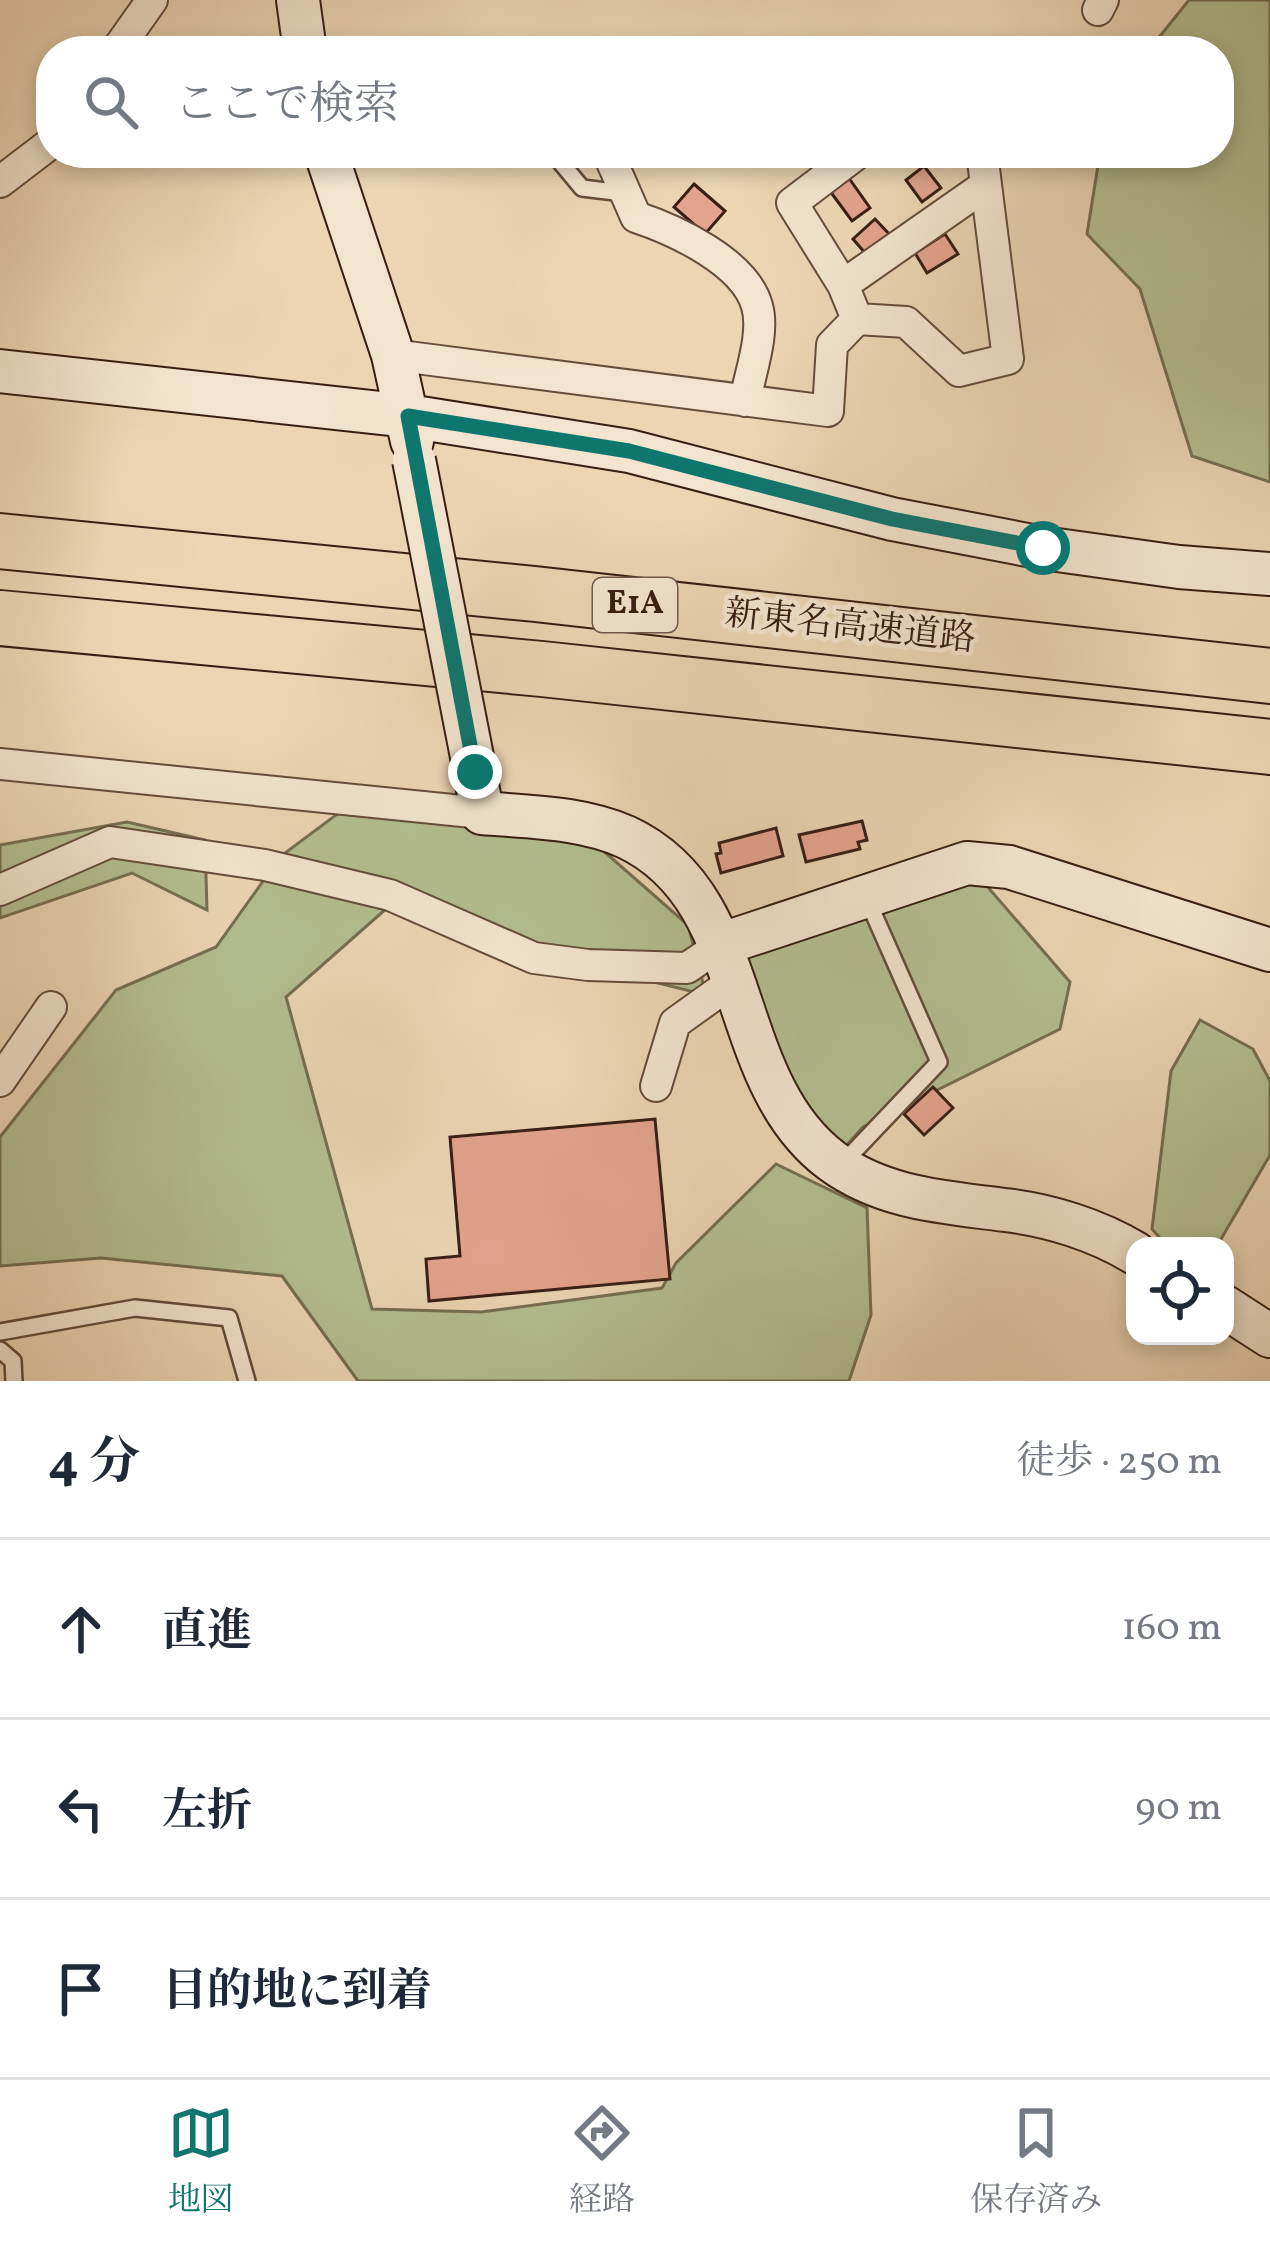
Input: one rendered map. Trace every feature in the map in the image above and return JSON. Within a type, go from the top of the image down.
[{"type":"highway","name":"新東名高速道路","points":[[0,541],[1270,676]]},
{"type":"highway","name":"新東名高速道路","points":[[0,618],[542,669],[1270,747]]},
{"type":"street","points":[[127,36],[152,0]]},
{"type":"street","points":[[298,0],[303,36]]},
{"type":"street","points":[[0,182],[36,154]]},
{"type":"street","points":[[331,168],[393,355],[408,416],[478,792]]},
{"type":"street","points":[[614,168],[636,217],[689,239],[749,288],[759,309],[745,401]]},
{"type":"street","points":[[838,168],[792,203],[843,285],[857,319]]},
{"type":"street","points":[[393,355],[828,411],[832,345],[857,319],[906,322],[959,371],[1008,359],[984,168]]},
{"type":"street","points":[[843,285],[986,184]]},
{"type":"street","points":[[0,371],[408,416],[629,451],[892,519],[1043,548],[1270,574]]},
{"type":"street","points":[[0,764],[478,792],[625,837],[658,856],[693,897],[728,962],[766,1080],[793,1120],[840,1166],[871,1185],[943,1204],[1055,1220],[1126,1249]]},
{"type":"street","points":[[0,890],[110,842],[265,865],[390,895],[534,958],[687,968],[728,962],[865,896],[967,863],[1009,866],[1270,950]]},
{"type":"street","points":[[656,1086],[675,1023],[728,962]]},
{"type":"street","points":[[0,1081],[51,1007]]},
{"type":"street","points":[[1234,1313],[1270,1336]]},
{"type":"lane","points":[[566,168],[582,188],[623,193]]},
{"type":"lane","points":[[840,1166],[939,1062],[865,896]]},
{"type":"lane","points":[[0,1332],[135,1308],[229,1318],[247,1381]]},
{"type":"lane","points":[[0,1350],[13,1360],[14,1381]]},
{"type":"green space","points":[[1189,0],[1270,0],[1270,482],[1192,456],[1140,289],[1087,234],[1098,168],[1234,168],[1234,36],[1160,36]]},
{"type":"green space","points":[[356,800],[591,840],[688,925],[706,995],[570,961],[404,893],[286,997],[372,1309],[481,1312],[662,1288],[676,1263],[776,1164],[867,1208],[871,1315],[849,1381],[358,1381],[282,1276],[101,1258],[0,1266],[0,1137],[116,990],[216,947],[281,856]]},
{"type":"green space","points":[[127,822],[205,840],[207,910],[132,873],[0,918],[0,845]]},
{"type":"green space","points":[[967,863],[1070,982],[1060,1029],[863,1127],[837,1156],[764,1073],[722,944]]},
{"type":"green space","points":[[1200,1020],[1253,1049],[1270,1081],[1270,1155],[1222,1237],[1159,1237],[1152,1229],[1171,1071]]},
{"type":"building","points":[[926,168],[941,188],[922,202],[906,180]]},
{"type":"building","points":[[846,174],[870,208],[852,221],[827,187]]},
{"type":"building","points":[[694,184],[725,211],[705,234],[674,207]]},
{"type":"building","points":[[875,219],[891,236],[866,254],[853,239]]},
{"type":"building","points":[[945,234],[958,254],[927,273],[915,253]]},
{"type":"building","points":[[862,821],[867,840],[858,842],[860,849],[806,862],[799,835]]},
{"type":"building","points":[[776,828],[783,856],[721,873],[716,854],[721,853],[719,843]]},
{"type":"building","points":[[933,1087],[953,1108],[924,1135],[904,1114]]},
{"type":"building","points":[[655,1119],[670,1279],[429,1301],[426,1259],[460,1256],[450,1137]]},
{"type":"route","points":[[475,772],[408,416],[629,451],[892,519],[1043,548]]}]
